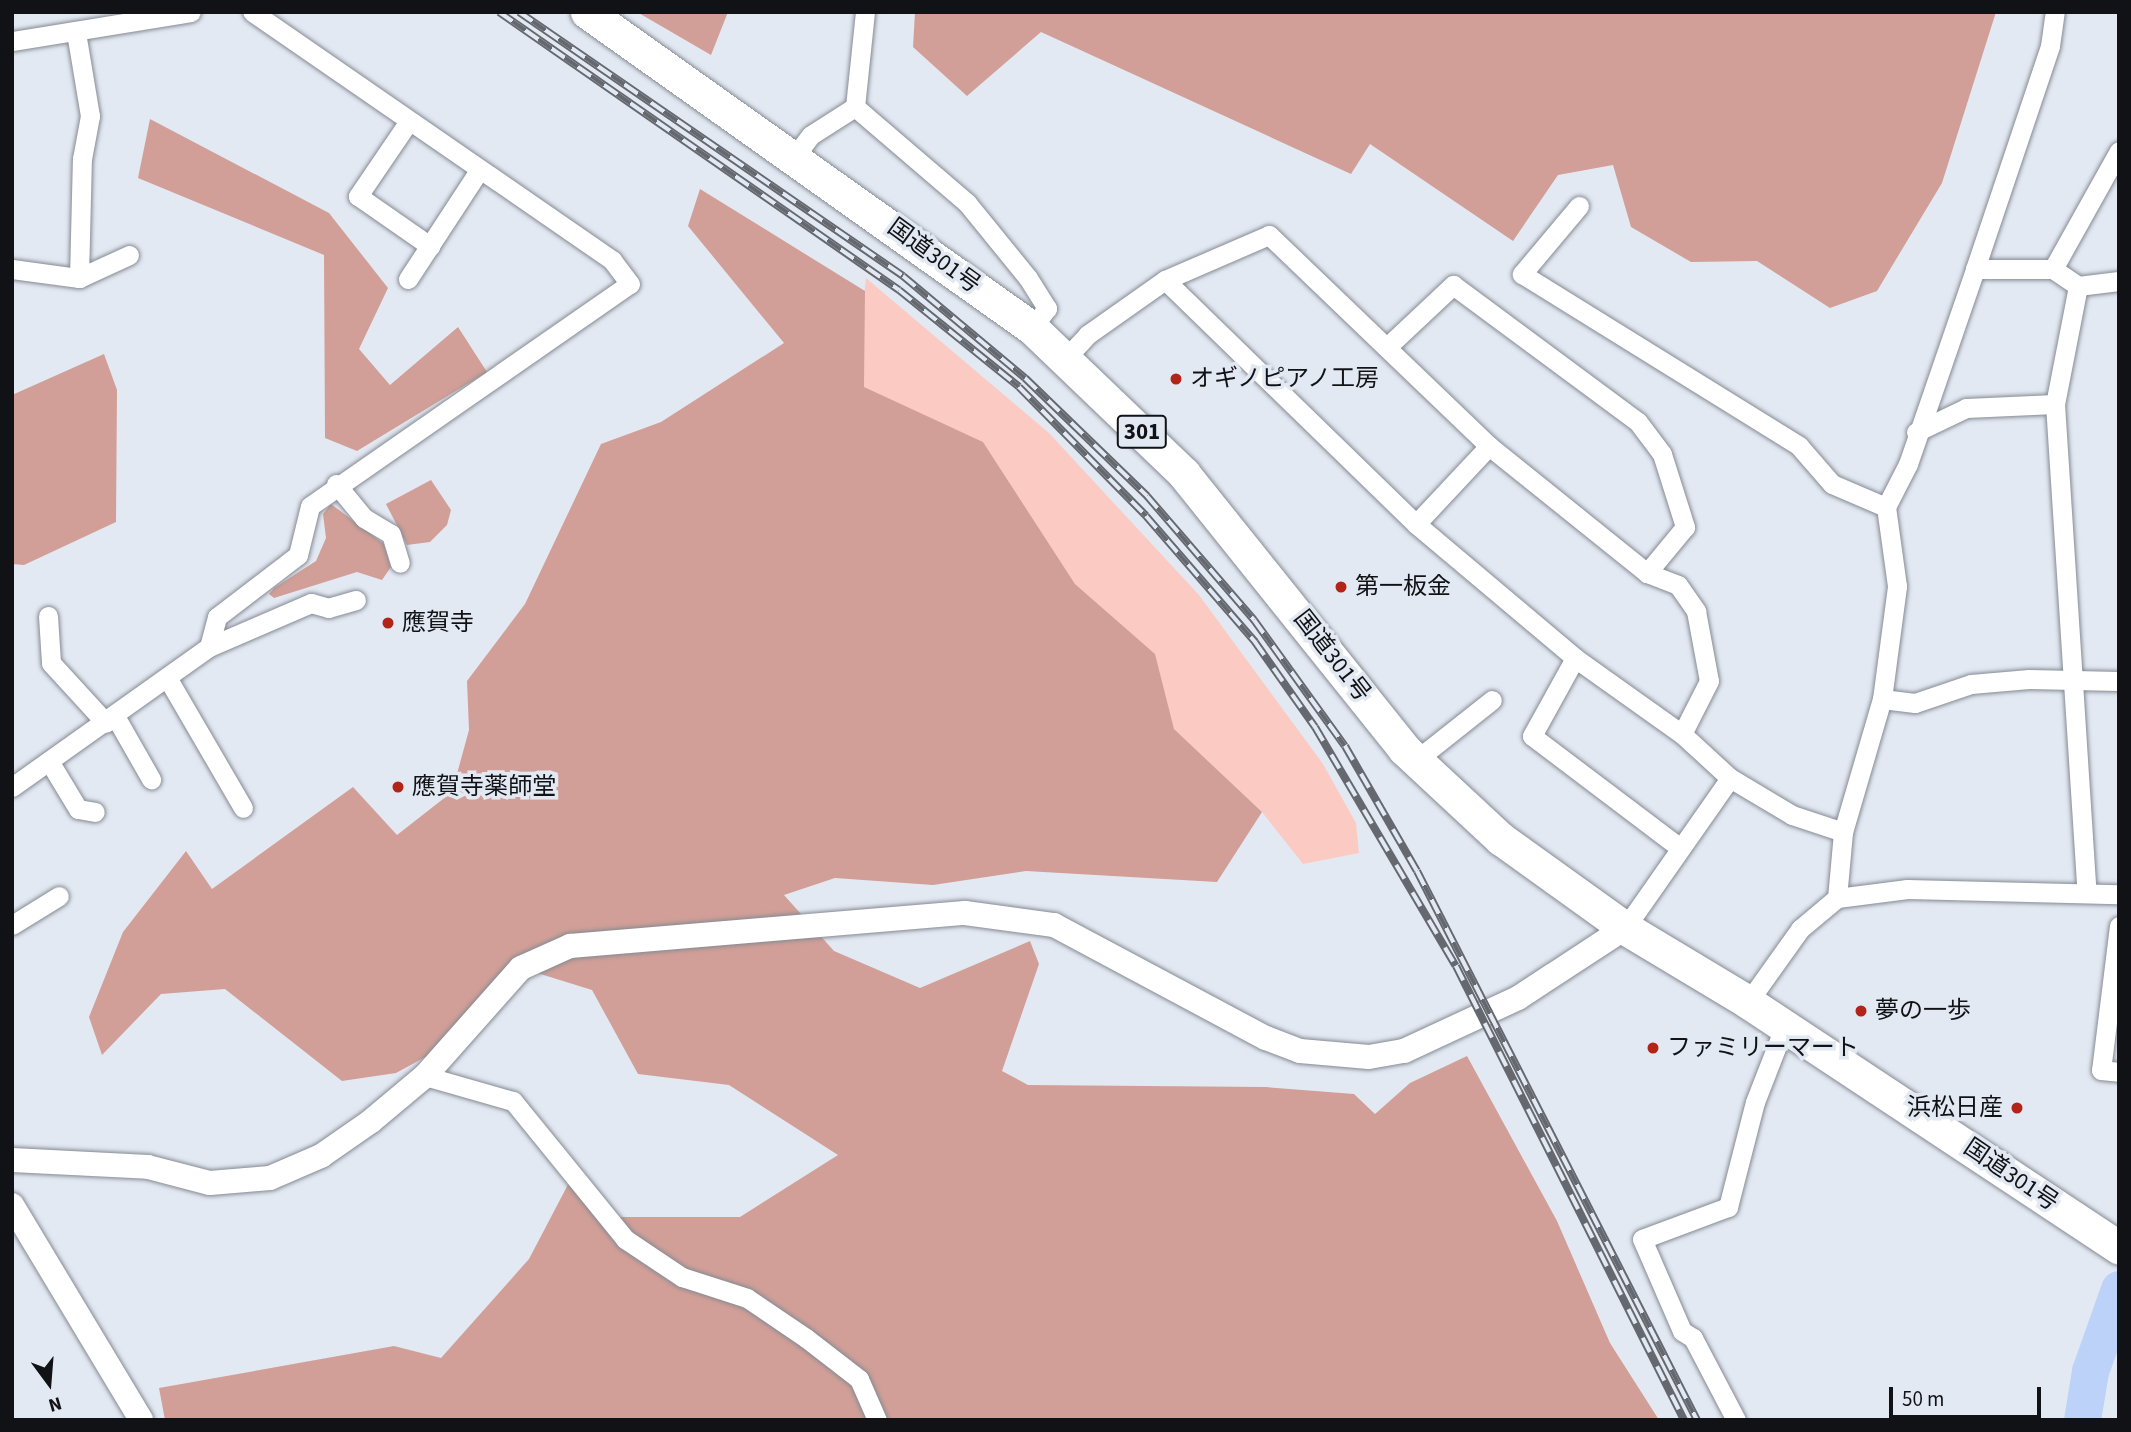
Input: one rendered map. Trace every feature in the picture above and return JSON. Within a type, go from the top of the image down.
[{"type":"highway","name":"国道301号","points":[[587,12],[795,156],[1032,328],[1193,484],[1415,761],[1501,839],[1625,928],[1748,1002],[2119,1248]]},
{"type":"street","points":[[12,41],[191,12]]},
{"type":"street","points":[[209,647],[217,617],[298,555],[305,511],[335,484],[630,284],[612,260],[252,12]]},
{"type":"street","points":[[855,107],[865,12]]},
{"type":"street","points":[[1837,898],[1843,832],[1882,699],[1897,586],[1886,507],[1975,269],[2050,46],[2054,12]]},
{"type":"street","points":[[76,32],[90,116],[82,159],[79,278]]},
{"type":"street","points":[[795,156],[811,135],[855,107]]},
{"type":"street","points":[[855,107],[967,203],[1028,278],[1047,308],[1032,328]]},
{"type":"street","points":[[409,121],[358,196],[430,246]]},
{"type":"street","points":[[2053,269],[2119,151]]},
{"type":"street","points":[[408,279],[480,169]]},
{"type":"street","points":[[1579,206],[1522,274],[1800,446],[1832,484],[1886,507]]},
{"type":"street","points":[[1065,359],[1087,335],[1165,280],[1269,235],[1489,446],[1647,573],[1678,586],[1696,611],[1709,681],[1682,734]]},
{"type":"street","points":[[12,269],[79,278],[129,255]]},
{"type":"street","points":[[1975,269],[2053,269],[2078,286],[2119,281]]},
{"type":"street","points":[[1165,280],[1416,524],[1575,658],[1682,734],[1730,778],[1792,815],[1843,832]]},
{"type":"street","points":[[1387,347],[1452,285],[1638,422],[1662,454],[1685,527],[1647,573]]},
{"type":"street","points":[[2078,286],[2055,404],[2087,893]]},
{"type":"street","points":[[1916,432],[1966,408],[2055,404]]},
{"type":"street","points":[[1416,524],[1489,446]]},
{"type":"street","points":[[335,484],[364,518],[391,534],[400,563]]},
{"type":"street","points":[[12,787],[111,720],[209,647],[311,603],[328,608],[356,600]]},
{"type":"street","points":[[48,616],[51,663],[111,720],[151,779]]},
{"type":"street","points":[[1575,658],[1532,736],[1680,848]]},
{"type":"street","points":[[1882,699],[1915,703],[1971,684],[2075,678],[2119,681]]},
{"type":"street","points":[[168,679],[243,808]]},
{"type":"street","points":[[1415,761],[1492,700]]},
{"type":"street","points":[[49,761],[78,809],[95,811]]},
{"type":"street","points":[[12,1160],[136,1166],[210,1183],[270,1178],[320,1156],[425,1076],[521,968],[570,946],[965,912],[1054,925],[1266,1038],[1300,1051],[1369,1058],[1404,1051],[1518,998],[1625,928],[1730,778]]},
{"type":"street","points":[[1748,1002],[1800,929],[1837,898],[1907,889],[2119,894]]},
{"type":"street","points":[[12,925],[59,896]]},
{"type":"street","points":[[2119,926],[2114,1007],[2101,1070],[2119,1072]]},
{"type":"street","points":[[1736,1420],[1693,1338],[1682,1331],[1642,1239],[1728,1207],[1755,1102],[1785,1026]]},
{"type":"street","points":[[425,1076],[513,1101],[625,1239],[682,1277],[747,1298],[806,1338],[859,1379],[877,1420]]},
{"type":"street","points":[[12,1205],[141,1420]]},
{"type":"shaded area","points":[[637,12],[728,12],[711,55]]},
{"type":"shaded area","points":[[915,12],[1996,12],[1942,183],[1877,291],[1830,308],[1757,261],[1691,262],[1631,227],[1613,165],[1558,175],[1513,241],[1370,144],[1351,174],[1041,32],[967,96],[913,47]]},
{"type":"shaded area","points":[[150,119],[329,213],[388,288],[359,349],[390,385],[458,327],[487,372],[357,451],[325,438],[324,255],[138,178]]},
{"type":"shaded area","points":[[700,189],[865,291],[864,387],[983,442],[1075,584],[1155,654],[1174,729],[1262,812],[1217,882],[1026,871],[933,885],[835,878],[784,895],[834,951],[920,988],[1030,941],[1039,964],[1002,1071],[1028,1085],[1265,1087],[1354,1094],[1375,1114],[1410,1083],[1467,1056],[1557,1221],[1610,1343],[1659,1420],[165,1420],[159,1388],[394,1346],[441,1358],[529,1259],[573,1175],[615,1217],[740,1217],[838,1155],[729,1085],[638,1074],[592,990],[521,968],[462,1037],[396,1073],[342,1081],[225,989],[161,994],[102,1055],[89,1017],[123,932],[186,851],[212,889],[353,787],[397,835],[452,792],[469,730],[467,681],[525,604],[601,444],[661,422],[784,343],[688,226]]},
{"type":"shaded area","points":[[866,278],[1049,433],[1199,595],[1323,764],[1356,823],[1359,853],[1303,864],[1262,812],[1174,729],[1152,652],[1075,584],[983,442],[854,386]]},
{"type":"shaded area","points":[[104,354],[117,390],[116,522],[24,565],[12,564],[12,395]]},
{"type":"shaded area","points":[[431,480],[451,510],[447,525],[430,542],[407,545],[386,504]]},
{"type":"shaded area","points":[[331,504],[384,544],[391,567],[382,580],[357,572],[274,598],[269,594],[274,588],[316,561],[326,538],[323,514]]},
{"type":"waterway","points":[[2082,1420],[2090,1371],[2119,1289]]},
{"type":"railway","points":[[499,12],[899,290],[1019,387],[1146,516],[1255,642],[1315,727],[1456,966],[1684,1420]]},
{"type":"railway","points":[[519,12],[903,276],[1025,378],[1147,496],[1254,620],[1345,746],[1417,871],[1697,1420]]},
{"type":"place","name":"オギノピアノ工房","points":[[1176,379]]},
{"type":"place","name":"第一板金","points":[[1341,587]]},
{"type":"place","name":"應賀寺","points":[[388,623]]},
{"type":"place","name":"應賀寺薬師堂","points":[[398,787]]},
{"type":"place","name":"夢の一歩","points":[[1861,1011]]},
{"type":"place","name":"ファミリーマート","points":[[1653,1048]]},
{"type":"place","name":"浜松日産","points":[[2017,1108]]}]
